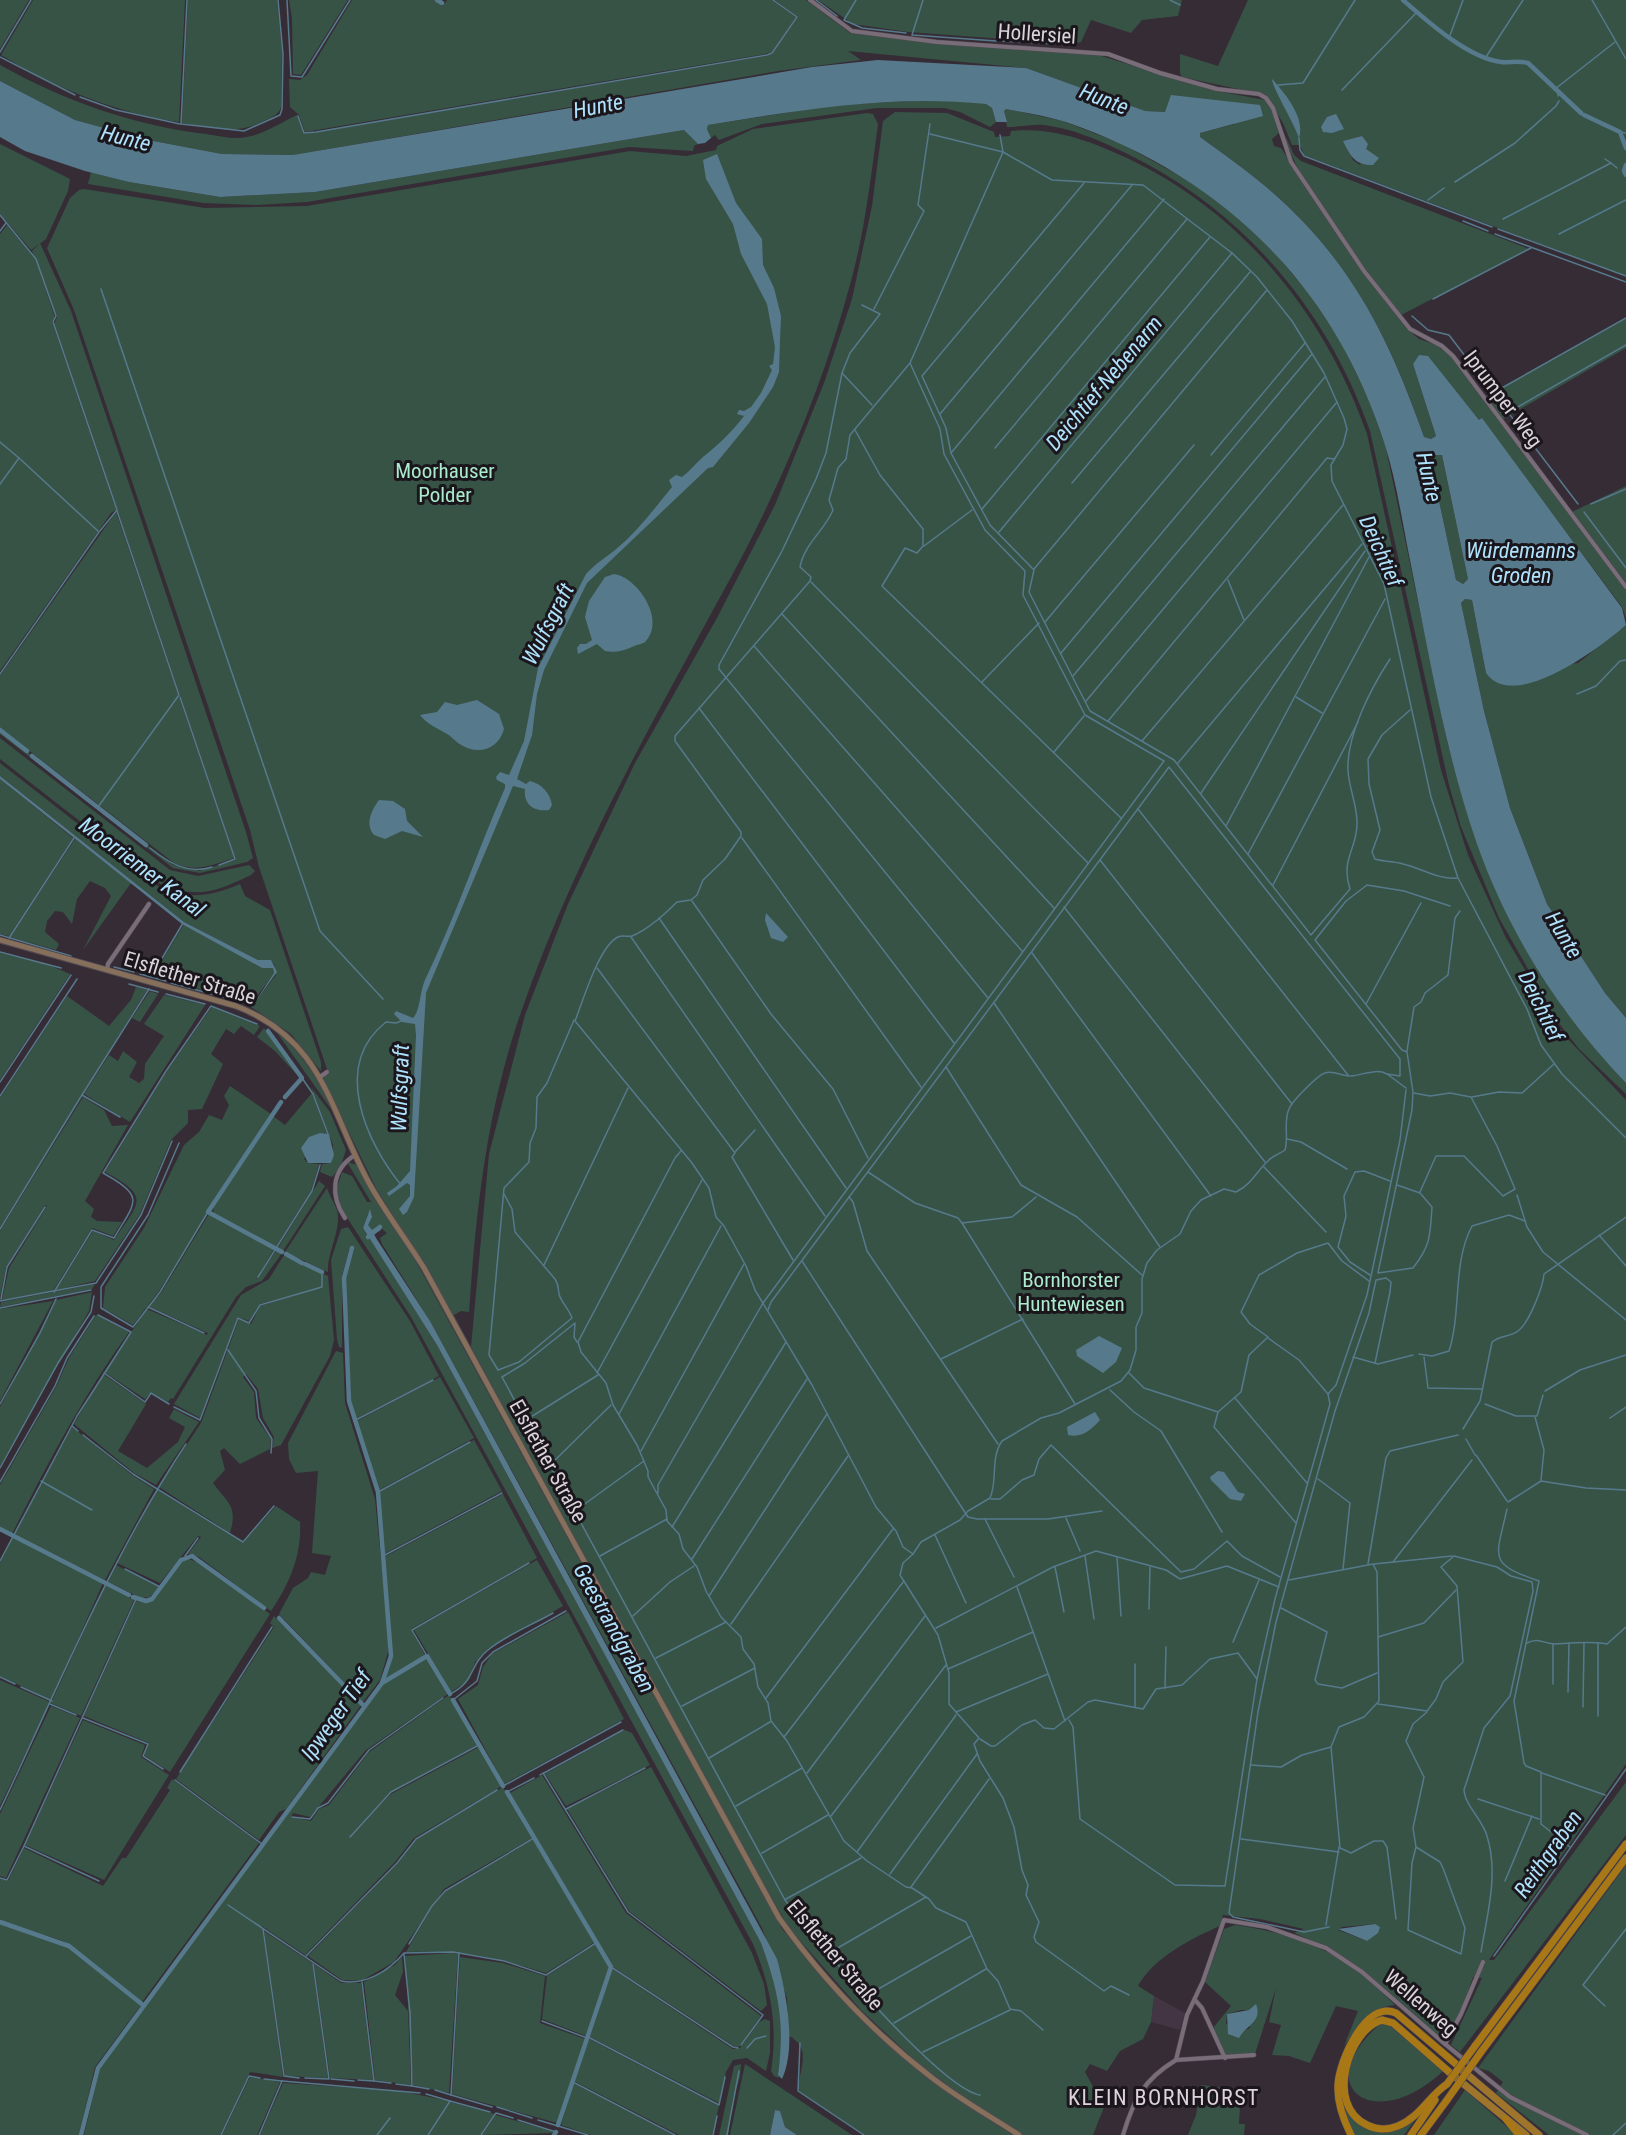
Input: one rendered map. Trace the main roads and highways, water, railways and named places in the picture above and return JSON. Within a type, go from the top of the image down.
[{"type":"highway","points":[[1526,2135],[1506,2119],[1448,2071],[1393,2023],[1382,2020],[1372,2025],[1354,2049],[1344,2080],[1344,2097],[1351,2114],[1364,2124],[1380,2129],[1408,2121],[1447,2084],[1475,2046],[1626,1844]]},
{"type":"highway","points":[[1421,2135],[1626,1858]]},
{"type":"highway","points":[[1351,2135],[1338,2100],[1341,2067],[1350,2045],[1378,2012],[1387,2010],[1396,2013],[1539,2135]]},
{"type":"highway","points":[[1411,2135],[1438,2093]]},
{"type":"highway","points":[[1426,2135],[1442,2113],[1445,2102]]},
{"type":"highway","points":[[1506,2119],[1519,2135]]},
{"type":"main road","name":"Elsflether Straße","points":[[0,940],[228,1004],[255,1014],[279,1028],[298,1046],[320,1077],[370,1183],[424,1268],[779,1918],[846,1997],[905,2055],[951,2092],[1019,2135]]},
{"type":"water","points":[[878,60],[1026,68],[1145,111],[1165,112],[1171,95],[1260,105],[1263,116],[1200,133],[1200,137],[1257,180],[1295,213],[1321,241],[1343,270],[1363,300],[1380,332],[1396,365],[1424,437],[1431,439],[1436,436],[1413,364],[1419,355],[1428,356],[1479,420],[1482,418],[1622,608],[1626,625],[1598,647],[1557,672],[1536,681],[1516,685],[1499,683],[1486,673],[1472,600],[1465,599],[1461,603],[1484,711],[1510,808],[1547,904],[1605,993],[1626,1018],[1626,1083],[1580,1030],[1539,971],[1504,909],[1477,844],[1446,735],[1398,495],[1384,442],[1362,385],[1335,333],[1302,286],[1264,243],[1222,205],[1174,173],[1122,145],[1066,122],[1006,109],[1004,111],[1007,122],[996,122],[992,108],[986,104],[951,101],[881,102],[812,109],[708,125],[707,129],[711,138],[705,143],[698,144],[684,130],[315,192],[220,197],[129,182],[85,171],[25,151],[0,137],[0,81],[75,120],[148,140],[222,154],[293,155],[812,67]],"holes":[[[1435,455],[1442,455],[1468,579],[1463,584],[1456,580],[1430,459]]]},
{"type":"water","points":[[1272,79],[1288,98],[1297,114],[1299,138],[1276,89]]},
{"type":"water","points":[[1336,114],[1344,129],[1332,133],[1323,132],[1321,127],[1327,117]]},
{"type":"water","points":[[1362,136],[1368,144],[1366,149],[1379,158],[1373,165],[1362,164],[1354,159],[1343,141]]},
{"type":"water","points":[[717,154],[736,203],[762,239],[763,265],[774,288],[781,316],[779,372],[773,387],[749,423],[713,467],[708,468],[587,583],[544,670],[537,694],[532,735],[517,779],[526,784],[530,781],[534,782],[542,787],[552,805],[549,810],[539,810],[528,803],[525,789],[513,786],[426,993],[414,1197],[407,1212],[403,1215],[399,1209],[410,1196],[410,1185],[407,1183],[389,1196],[387,1193],[397,1186],[410,1171],[416,1035],[415,1024],[402,1022],[394,1014],[396,1011],[413,1018],[417,1011],[425,980],[505,788],[505,784],[496,777],[500,772],[509,775],[524,741],[538,668],[586,574],[623,543],[645,520],[672,487],[669,480],[676,475],[682,477],[735,427],[744,416],[737,414],[739,410],[744,411],[751,407],[772,370],[769,366],[773,364],[775,347],[767,304],[741,254],[733,224],[706,179],[703,160]]},
{"type":"water","points":[[614,574],[623,577],[640,591],[651,612],[653,623],[651,633],[644,643],[622,651],[605,651],[597,644],[578,654],[577,648],[580,644],[586,644],[592,640],[585,617],[589,601],[605,577]]},
{"type":"water","points":[[477,700],[499,714],[504,729],[497,742],[486,749],[465,747],[420,715],[437,712],[445,702],[457,705]]},
{"type":"water","points":[[0,776],[184,922],[258,960],[271,960],[277,972],[253,1005],[274,973],[273,968],[262,968],[182,924],[0,779]]},
{"type":"water","points":[[379,800],[393,801],[405,809],[407,821],[423,837],[402,831],[385,839],[374,835],[371,831],[370,818]]},
{"type":"water","points":[[766,913],[788,937],[783,942],[771,938],[765,920]]},
{"type":"water","points":[[320,1133],[329,1134],[334,1155],[331,1163],[308,1163],[301,1148],[309,1137]]},
{"type":"water","points":[[370,1209],[372,1217],[368,1225],[372,1230],[378,1226],[381,1230],[374,1234],[376,1238],[430,1321],[777,1959],[784,1987],[789,2035],[789,2051],[782,2079],[778,2075],[781,2039],[779,2008],[761,1943],[437,1345],[363,1228]]},
{"type":"water","points":[[1099,1336],[1122,1348],[1116,1362],[1103,1373],[1077,1356],[1076,1350]]},
{"type":"water","points":[[1095,1412],[1100,1420],[1093,1427],[1082,1434],[1068,1435],[1067,1427]]},
{"type":"water","points":[[1218,1471],[1224,1472],[1238,1492],[1245,1494],[1241,1501],[1230,1499],[1211,1480],[1210,1477]]},
{"type":"water","points":[[1375,1924],[1380,1927],[1378,1933],[1367,1941],[1338,1929]]},
{"type":"water","points":[[1256,2004],[1258,2010],[1256,2019],[1239,2038],[1228,2034],[1227,2014],[1249,2010]]},
{"type":"water","points":[[775,2110],[780,2111],[785,2127],[797,2135],[770,2135]]},
{"type":"waterway","points":[[0,52],[31,0]]},
{"type":"waterway","points":[[187,0],[181,124],[244,131],[280,115],[282,109],[283,54],[278,0]]},
{"type":"waterway","points":[[287,0],[291,76],[302,77],[350,0]]},
{"type":"waterway","points":[[437,0],[442,3]]},
{"type":"waterway","name":"Hunte","points":[[298,116],[304,133],[316,132],[767,55],[772,53],[797,17],[773,0]]},
{"type":"waterway","points":[[816,0],[837,16]]},
{"type":"waterway","points":[[856,0],[844,20],[862,28],[906,33]]},
{"type":"waterway","points":[[923,0],[912,35],[996,41]]},
{"type":"waterway","points":[[1170,0],[1180,5]]},
{"type":"waterway","points":[[1278,85],[1303,83],[1355,0]]},
{"type":"waterway","points":[[1403,0],[1449,37],[1475,54],[1501,62],[1528,63],[1581,113]]},
{"type":"waterway","points":[[1449,38],[1463,0]]},
{"type":"waterway","points":[[1486,57],[1523,0]]},
{"type":"waterway","points":[[1592,0],[1626,59]]},
{"type":"waterway","points":[[1342,90],[1417,12]]},
{"type":"waterway","points":[[1002,41],[1073,45]]},
{"type":"waterway","points":[[1555,89],[1615,42]]},
{"type":"waterway","points":[[0,57],[75,95]]},
{"type":"waterway","points":[[80,97],[116,110],[180,124]]},
{"type":"waterway","points":[[1455,182],[1515,143],[1559,101]]},
{"type":"waterway","points":[[1584,115],[1620,132],[1626,148]]},
{"type":"waterway","points":[[874,309],[924,211],[918,205],[930,124]]},
{"type":"waterway","points":[[1620,132],[1626,133]]},
{"type":"waterway","name":"Deichtief","points":[[930,134],[1003,152],[1052,180],[1143,185],[1232,253],[1257,277],[1292,321],[1324,373],[1344,418],[1347,429],[1343,445],[1331,465],[1332,481],[1384,584],[1431,797],[1458,878],[1527,1009],[1541,1045],[1562,1074],[1626,1138]]},
{"type":"waterway","points":[[1000,135],[1003,152],[910,363],[850,435],[846,459],[838,468],[829,500],[833,510],[802,559],[800,567],[811,577],[810,581],[675,736],[675,741],[741,832],[741,836],[725,859],[703,880],[697,895],[691,900],[677,902],[644,930],[632,936],[618,937],[611,942],[598,962],[575,1021],[692,1163],[709,1188],[716,1217],[724,1226],[746,1266],[755,1290],[812,1385],[876,1507],[896,1531],[903,1547],[913,1554],[903,1563],[900,1575],[938,1635],[949,1673],[949,1704],[979,1738],[974,1744],[980,1761],[1003,1798],[1014,1827],[1022,1870],[1028,1885],[1026,1895],[1039,1922],[1034,1937],[1036,1942],[1104,1991],[1111,1986],[1129,1995]]},
{"type":"waterway","points":[[1299,138],[1300,150],[1304,156],[1492,227]]},
{"type":"waterway","points":[[1605,159],[1611,163]]},
{"type":"waterway","points":[[1503,219],[1611,163],[1617,168]]},
{"type":"waterway","points":[[1626,165],[1624,171],[1626,175]]},
{"type":"waterway","points":[[1084,183],[922,376],[946,428],[951,453],[990,525],[1034,570],[1029,592],[1090,711],[1174,760],[1311,935],[1350,889],[1347,870],[1357,831],[1357,822],[1348,771],[1348,757],[1361,713],[1390,659]]},
{"type":"waterway","points":[[940,414],[1132,185]]},
{"type":"waterway","points":[[1428,200],[1444,188]]},
{"type":"waterway","points":[[951,453],[1164,199]]},
{"type":"waterway","points":[[1559,234],[1626,200]]},
{"type":"waterway","points":[[0,215],[36,259],[56,316],[53,322],[117,510],[99,532],[0,674]]},
{"type":"waterway","points":[[995,448],[1187,219]]},
{"type":"waterway","points":[[1463,221],[1488,231]]},
{"type":"waterway","points":[[0,231],[6,223]]},
{"type":"waterway","points":[[1498,229],[1626,276]]},
{"type":"waterway","points":[[1495,234],[1626,282]]},
{"type":"waterway","points":[[982,509],[1210,237]]},
{"type":"waterway","points":[[1433,299],[1531,248]]},
{"type":"waterway","name":"Deichtief-Nebenarm","points":[[999,532],[1232,253]]},
{"type":"waterway","points":[[1072,483],[1250,272]]},
{"type":"waterway","points":[[101,289],[320,931],[383,999]]},
{"type":"waterway","points":[[1034,569],[1267,290]]},
{"type":"waterway","points":[[862,305],[880,314],[850,353],[842,373],[872,405]]},
{"type":"waterway","points":[[1412,316],[1428,330],[1449,335],[1578,504]]},
{"type":"waterway","points":[[1500,389],[1626,318]]},
{"type":"waterway","points":[[1211,455],[1305,343]]},
{"type":"waterway","points":[[1516,408],[1626,345]]},
{"type":"waterway","points":[[1061,653],[1312,354]]},
{"type":"waterway","points":[[658,1493],[658,1485],[763,1303],[1164,761],[1085,715],[1023,595],[1025,571],[985,530],[944,454],[940,429],[910,363]]},
{"type":"waterway","points":[[842,373],[826,453],[816,479],[782,551],[719,665],[719,669],[988,998]]},
{"type":"waterway","points":[[1073,676],[1325,377]]},
{"type":"waterway","points":[[1086,701],[1337,402]]},
{"type":"waterway","points":[[855,430],[880,475],[923,529],[923,546],[917,553],[905,548],[882,586],[1121,818]]},
{"type":"waterway","points":[[0,442],[19,458],[0,484]]},
{"type":"waterway","points":[[1045,622],[1194,445]]},
{"type":"waterway","points":[[19,458],[98,531]]},
{"type":"waterway","points":[[1108,721],[1327,458],[1334,459]]},
{"type":"waterway","points":[[1591,504],[1626,489]]},
{"type":"waterway","points":[[1142,741],[1343,505]]},
{"type":"waterway","points":[[924,546],[972,510]]},
{"type":"waterway","name":"Moorriemer Kanal","points":[[98,807],[179,695],[117,511]]},
{"type":"waterway","points":[[1584,512],[1626,568]]},
{"type":"waterway","points":[[1178,763],[1362,544]]},
{"type":"waterway","points":[[1201,793],[1365,551]]},
{"type":"waterway","points":[[1226,826],[1369,557]]},
{"type":"waterway","points":[[1228,580],[1244,620]]},
{"type":"waterway","points":[[811,582],[1088,863]]},
{"type":"waterway","points":[[1248,854],[1385,599]]},
{"type":"waterway","points":[[782,614],[1054,908]]},
{"type":"waterway","points":[[982,682],[1039,623]]},
{"type":"waterway","points":[[754,646],[1022,951]]},
{"type":"waterway","points":[[1577,694],[1596,686],[1620,661],[1626,660]]},
{"type":"waterway","points":[[180,697],[235,859],[219,865]]},
{"type":"waterway","points":[[1296,697],[1322,713]]},
{"type":"waterway","points":[[699,708],[954,1043]]},
{"type":"waterway","points":[[1410,710],[1382,735],[1368,759],[1369,784],[1380,830],[1372,852],[1375,859],[1403,864],[1437,876],[1457,878]]},
{"type":"waterway","points":[[1054,752],[1084,716]]},
{"type":"waterway","points":[[1273,885],[1358,722]]},
{"type":"waterway","points":[[0,730],[27,751]]},
{"type":"waterway","name":"Moorriemer Kanal","points":[[32,756],[146,845]]},
{"type":"waterway","points":[[768,1310],[771,1302],[1169,767],[1400,1059],[1400,1076],[1387,1074],[1406,1088]]},
{"type":"waterway","points":[[1138,809],[1348,1075]]},
{"type":"waterway","name":"Moorriemer Kanal","points":[[9,938],[74,838]]},
{"type":"waterway","points":[[742,838],[921,1087]]},
{"type":"waterway","name":"Moorriemer Kanal","points":[[150,848],[179,866],[195,870],[212,867]]},
{"type":"waterway","points":[[1100,860],[1292,1104]]},
{"type":"waterway","points":[[1397,1185],[1420,1193],[1432,1207],[1428,1240],[1413,1268],[1378,1273],[1412,1110],[1413,1092],[1407,1052],[1402,1050],[1315,940],[1346,901],[1367,885],[1404,891],[1450,906]]},
{"type":"waterway","points":[[692,901],[771,1014],[833,1089],[868,1158]]},
{"type":"waterway","points":[[1366,1004],[1421,903]]},
{"type":"waterway","points":[[1064,907],[1265,1162]]},
{"type":"waterway","points":[[1407,1051],[1414,1007],[1421,1002],[1425,993],[1448,975],[1455,918],[1460,911]]},
{"type":"waterway","points":[[659,918],[846,1188]]},
{"type":"waterway","name":"Moorriemer Kanal","points":[[151,977],[183,923]]},
{"type":"waterway","points":[[0,935],[71,956]]},
{"type":"waterway","points":[[631,937],[825,1216]]},
{"type":"waterway","points":[[0,952],[61,968]]},
{"type":"waterway","points":[[1032,953],[1211,1196]]},
{"type":"waterway","points":[[114,967],[134,972]]},
{"type":"waterway","points":[[597,968],[735,1153],[732,1157],[793,1260]]},
{"type":"waterway","points":[[140,974],[166,981]]},
{"type":"waterway","points":[[0,1082],[71,975]]},
{"type":"waterway","points":[[0,1096],[77,979]]},
{"type":"waterway","points":[[171,983],[252,1005],[254,1003]]},
{"type":"waterway","points":[[129,984],[158,992]]},
{"type":"waterway","points":[[82,1095],[149,989]]},
{"type":"waterway","points":[[166,994],[205,1004]]},
{"type":"waterway","points":[[994,1003],[1160,1247]]},
{"type":"waterway","points":[[54,1292],[92,1230],[114,1238],[128,1216],[133,1201],[131,1194],[117,1181],[103,1173],[166,1071],[211,1006],[257,1024]]},
{"type":"waterway","points":[[504,1194],[512,1209],[515,1232],[555,1279],[560,1297],[572,1318],[519,1362],[498,1370],[489,1355],[504,1188],[529,1162],[530,1143],[536,1128],[537,1097],[547,1083],[574,1020]]},
{"type":"waterway","points":[[401,1021],[386,1022],[369,1040],[360,1060],[357,1081],[366,1126],[376,1147],[401,1185]]},
{"type":"waterway","points":[[268,1031],[302,1078],[285,1097]]},
{"type":"waterway","points":[[1472,1097],[1499,1092],[1522,1093],[1554,1064]]},
{"type":"waterway","points":[[946,1067],[1021,1185],[1077,1217],[1142,1275]]},
{"type":"waterway","points":[[913,1554],[921,1542],[960,1520],[968,1511],[990,1498],[994,1484],[996,1455],[1002,1441],[1041,1418],[1059,1413],[1121,1381],[1130,1370],[1136,1350],[1136,1327],[1142,1313],[1142,1279],[1147,1263],[1157,1250],[1180,1234],[1191,1211],[1201,1200],[1224,1189],[1236,1192],[1250,1182],[1270,1159],[1285,1150],[1287,1114],[1291,1105],[1306,1089],[1328,1072],[1351,1076],[1374,1072],[1387,1074]]},
{"type":"waterway","points":[[302,1078],[313,1094],[328,1134]]},
{"type":"waterway","points":[[544,1265],[628,1088]]},
{"type":"waterway","points":[[980,1739],[995,1746],[1022,1725],[1035,1720],[1044,1728],[1054,1729],[1088,1702],[1095,1700],[1143,1709],[1156,1689],[1182,1685],[1210,1659],[1238,1653],[1257,1679],[1275,1599],[1330,1404],[1328,1394],[1336,1385],[1367,1295],[1400,1140],[1406,1090]]},
{"type":"waterway","points":[[1414,1093],[1430,1096],[1450,1093],[1471,1097],[1497,1146],[1515,1189],[1503,1196],[1464,1156],[1436,1156],[1420,1192]]},
{"type":"waterway","points":[[0,1229],[82,1095],[120,1117]]},
{"type":"waterway","points":[[281,1102],[208,1212],[282,1252]]},
{"type":"waterway","points":[[735,1152],[755,1130]]},
{"type":"waterway","points":[[1287,1139],[1301,1142],[1347,1169]]},
{"type":"waterway","points":[[0,1301],[96,1283],[141,1215],[172,1141]]},
{"type":"waterway","points":[[179,1143],[148,1215],[101,1287],[101,1308],[133,1327],[160,1292],[208,1212]]},
{"type":"waterway","points":[[681,1151],[675,1158],[578,1342],[581,1352],[606,1383],[613,1405],[637,1445],[648,1471],[648,1477],[666,1510],[667,1521],[679,1534],[683,1549],[697,1567],[706,1591],[721,1617],[741,1637],[743,1649],[754,1664],[758,1687],[768,1703],[771,1721],[787,1741],[844,1841],[867,1861],[929,1899],[936,1908],[966,1922],[987,1969],[998,1981],[1010,2009],[1021,2011],[1043,2030]]},
{"type":"waterway","points":[[258,1277],[312,1191],[320,1165]]},
{"type":"waterway","points":[[1264,1167],[1326,1232]]},
{"type":"waterway","points":[[1370,1275],[1350,1262],[1338,1247],[1346,1216],[1344,1196],[1355,1172],[1364,1171],[1390,1181]]},
{"type":"waterway","points":[[868,1172],[915,1203],[958,1218],[962,1223],[1012,1217],[1036,1197]]},
{"type":"waterway","points":[[597,1373],[702,1180]]},
{"type":"waterway","points":[[1517,1195],[1527,1227],[1543,1252],[1626,1320]]},
{"type":"waterway","points":[[849,1197],[853,1202],[867,1251],[998,1444]]},
{"type":"waterway","points":[[1,1299],[7,1267],[45,1207]]},
{"type":"waterway","points":[[1419,1354],[1432,1356],[1449,1351],[1455,1320],[1459,1271],[1472,1226],[1509,1215],[1525,1221]]},
{"type":"waterway","points":[[1463,1429],[1480,1401],[1492,1342],[1515,1333],[1527,1321],[1544,1274],[1626,1217]]},
{"type":"waterway","points":[[962,1223],[1075,1404]]},
{"type":"waterway","points":[[619,1414],[721,1226]]},
{"type":"waterway","name":"Geestrandgraben","points":[[368,1237],[380,1227]]},
{"type":"waterway","points":[[1599,1235],[1626,1266]]},
{"type":"waterway","points":[[1218,1412],[1241,1392],[1249,1355],[1268,1337],[1250,1324],[1241,1312],[1259,1275],[1297,1253],[1328,1243],[1342,1261],[1369,1281]]},
{"type":"waterway","name":"Ipweger Tief","points":[[81,2135],[98,2068],[382,1683],[391,1656],[378,1492],[349,1401],[344,1278],[352,1248]]},
{"type":"waterway","points":[[286,1254],[302,1263]]},
{"type":"waterway","points":[[802,1261],[968,1517],[1048,1519],[1102,1511]]},
{"type":"waterway","points":[[305,1264],[322,1272]]},
{"type":"waterway","points":[[641,1451],[744,1264]]},
{"type":"waterway","points":[[174,1407],[200,1420],[238,1318],[249,1323],[260,1305],[322,1287],[322,1272]]},
{"type":"waterway","points":[[1329,1927],[1304,1932],[1233,1917],[1229,1913],[1258,1712],[1276,1622],[1335,1411],[1369,1313],[1376,1280],[1386,1278],[1391,1282],[1390,1292],[1375,1363]]},
{"type":"waterway","points":[[0,1308],[91,1290]]},
{"type":"waterway","points":[[0,1468],[58,1363],[91,1312],[94,1296]]},
{"type":"waterway","points":[[0,1404],[40,1333],[56,1299]]},
{"type":"waterway","points":[[148,1307],[204,1333]]},
{"type":"waterway","points":[[0,1561],[77,1416],[131,1332],[98,1315]]},
{"type":"waterway","points":[[0,1482],[55,1386],[67,1358],[94,1316]]},
{"type":"waterway","points":[[941,1359],[1023,1319]]},
{"type":"waterway","points":[[577,1342],[574,1337],[575,1323],[525,1363],[502,1377],[785,1900],[848,1976],[908,2040],[937,2067],[962,2086],[980,2095]]},
{"type":"waterway","points":[[1268,1338],[1299,1360],[1328,1394]]},
{"type":"waterway","points":[[672,1527],[786,1342]]},
{"type":"waterway","points":[[228,1350],[256,1391],[259,1418],[272,1439],[271,1453]]},
{"type":"waterway","points":[[1353,1357],[1378,1364],[1413,1355]]},
{"type":"waterway","points":[[1545,1391],[1580,1370],[1626,1355]]},
{"type":"waterway","points":[[1424,1357],[1428,1388],[1482,1389]]},
{"type":"waterway","points":[[104,1373],[145,1402],[151,1393],[169,1404]]},
{"type":"waterway","points":[[1129,1373],[1144,1388],[1218,1412],[1214,1427],[1296,1523]]},
{"type":"waterway","points":[[526,1420],[598,1375]]},
{"type":"waterway","points":[[692,1559],[807,1379]]},
{"type":"waterway","points":[[354,1421],[433,1380]]},
{"type":"waterway","points":[[1110,1390],[1134,1412],[1161,1431],[1222,1532]]},
{"type":"waterway","points":[[1485,1404],[1516,1416],[1537,1416],[1543,1395]]},
{"type":"waterway","points":[[1235,1398],[1307,1483]]},
{"type":"waterway","points":[[550,1465],[611,1405]]},
{"type":"waterway","points":[[1610,1418],[1626,1407]]},
{"type":"waterway","points":[[709,1596],[827,1414]]},
{"type":"waterway","points":[[1535,1417],[1544,1450],[1541,1480]]},
{"type":"waterway","points":[[72,1426],[78,1431]]},
{"type":"waterway","points":[[83,1435],[133,1474],[243,1542],[274,1506]]},
{"type":"waterway","points":[[1368,1564],[1386,1458],[1390,1451],[1458,1435]]},
{"type":"waterway","points":[[1466,1439],[1475,1455]]},
{"type":"waterway","points":[[378,1492],[470,1442]]},
{"type":"waterway","points":[[0,1810],[109,1577],[159,1487],[186,1444]]},
{"type":"waterway","points":[[991,1499],[1000,1499],[1022,1480],[1034,1475],[1039,1459],[1051,1445],[1181,1572],[1194,1569],[1227,1541],[1242,1556],[1280,1577]]},
{"type":"waterway","points":[[1476,1455],[1507,1501]]},
{"type":"waterway","points":[[731,1624],[848,1456]]},
{"type":"waterway","points":[[1393,1562],[1472,1460]]},
{"type":"waterway","points":[[575,1511],[644,1461]]},
{"type":"waterway","points":[[1318,1479],[1350,1503],[1343,1569]]},
{"type":"waterway","points":[[41,1481],[92,1510]]},
{"type":"waterway","points":[[1508,1502],[1541,1481],[1586,1488],[1626,1490]]},
{"type":"waterway","points":[[383,1556],[502,1493]]},
{"type":"waterway","points":[[1507,1509],[1500,1539],[1499,1557],[1511,1569],[1539,1581],[1514,1701],[1524,1763],[1541,1772],[1541,1824],[1570,1847]]},
{"type":"waterway","points":[[1066,1518],[1080,1551]]},
{"type":"waterway","points":[[600,1556],[667,1519]]},
{"type":"waterway","points":[[985,1519],[1014,1577]]},
{"type":"waterway","points":[[0,1529],[129,1595]]},
{"type":"waterway","points":[[766,1698],[893,1529]]},
{"type":"waterway","points":[[935,1535],[966,1603]]},
{"type":"waterway","points":[[185,1556],[198,1538]]},
{"type":"waterway","points":[[936,1628],[1053,1567],[1096,1551],[1166,1570],[1180,1579],[1227,1566],[1279,1587]]},
{"type":"waterway","points":[[133,1597],[146,1601],[152,1599],[181,1560],[192,1556],[264,1608]]},
{"type":"waterway","points":[[1085,1556],[1094,1619]]},
{"type":"waterway","points":[[1374,1564],[1452,1556]]},
{"type":"waterway","points":[[1378,1704],[1427,1711],[1436,1699],[1443,1682],[1463,1662],[1457,1586],[1441,1567],[1454,1556],[1497,1567],[1511,1576],[1532,1582],[1533,1591],[1510,1696],[1484,1728],[1464,1790],[1467,1802],[1485,1830],[1492,1865],[1491,1894],[1481,1952]]},
{"type":"waterway","points":[[1117,1557],[1121,1616]]},
{"type":"waterway","points":[[427,1656],[412,1630],[529,1563]]},
{"type":"waterway","points":[[1289,1580],[1373,1564],[1377,1572],[1379,1701],[1364,1717],[1339,1727],[1331,1747],[1340,1848],[1351,1853],[1374,1841],[1383,1841],[1387,1847],[1396,1919]]},
{"type":"waterway","points":[[633,1616],[670,1582],[694,1566]]},
{"type":"waterway","points":[[1055,1567],[1064,1612]]},
{"type":"waterway","points":[[1149,1609],[1150,1567]]},
{"type":"waterway","points":[[125,1569],[160,1587]]},
{"type":"waterway","points":[[1233,1642],[1259,1580]]},
{"type":"waterway","points":[[784,1737],[904,1581]]},
{"type":"waterway","points":[[1017,1587],[1065,1721]]},
{"type":"waterway","points":[[1378,1637],[1424,1623],[1456,1590]]},
{"type":"waterway","points":[[0,1878],[7,1880],[24,1846],[136,1599]]},
{"type":"waterway","points":[[1281,1608],[1327,1632],[1315,1680],[1318,1684],[1342,1688],[1377,1673]]},
{"type":"waterway","points":[[453,1700],[477,1681],[482,1663],[493,1652],[566,1611]]},
{"type":"waterway","points":[[450,1694],[465,1683],[477,1662],[488,1650],[553,1613]]},
{"type":"waterway","points":[[807,1773],[925,1616]]},
{"type":"waterway","points":[[279,1618],[363,1705]]},
{"type":"waterway","points":[[656,1658],[726,1622]]},
{"type":"waterway","points":[[180,1772],[272,1627]]},
{"type":"waterway","points":[[1527,1643],[1538,1641],[1551,1644],[1587,1642],[1607,1644],[1626,1627]]},
{"type":"waterway","points":[[948,1669],[1033,1632]]},
{"type":"waterway","points":[[1568,1692],[1569,1643]]},
{"type":"waterway","points":[[1583,1707],[1584,1643]]},
{"type":"waterway","points":[[1598,1643],[1598,1716]]},
{"type":"waterway","points":[[1553,1644],[1553,1684]]},
{"type":"waterway","points":[[1165,1688],[1166,1647]]},
{"type":"waterway","points":[[382,1683],[427,1656],[450,1694]]},
{"type":"waterway","points":[[1135,1664],[1135,1707]]},
{"type":"waterway","points":[[831,1816],[946,1665]]},
{"type":"waterway","points":[[682,1706],[755,1668]]},
{"type":"waterway","points":[[956,1712],[1048,1674]]},
{"type":"waterway","points":[[0,1677],[15,1684]]},
{"type":"waterway","points":[[1069,1720],[1073,1727],[1080,1819],[1175,1885],[1225,1886],[1257,1679]]},
{"type":"waterway","points":[[21,1687],[52,1701]]},
{"type":"waterway","points":[[292,1817],[310,1819],[318,1808],[328,1803],[369,1750],[443,1698]]},
{"type":"waterway","points":[[453,1700],[503,1786]]},
{"type":"waterway","points":[[50,1704],[76,1715]]},
{"type":"waterway","points":[[1416,1847],[1440,1862],[1443,1868],[1465,1928],[1461,1954],[1408,1930],[1412,1863],[1416,1847],[1413,1828],[1424,1777],[1406,1741],[1413,1724],[1427,1712]]},
{"type":"waterway","points":[[857,1852],[956,1715]]},
{"type":"waterway","points":[[83,1718],[148,1744],[143,1756],[163,1769]]},
{"type":"waterway","points":[[503,1786],[621,1722]]},
{"type":"waterway","points":[[709,1758],[770,1722]]},
{"type":"waterway","points":[[544,1773],[623,1730]]},
{"type":"waterway","points":[[350,1837],[391,1792],[479,1745]]},
{"type":"waterway","points":[[1251,1765],[1281,1767],[1302,1755],[1331,1747]]},
{"type":"waterway","points":[[890,1874],[977,1754]]},
{"type":"waterway","points":[[566,1809],[645,1768]]},
{"type":"waterway","points":[[736,1806],[802,1768]]},
{"type":"waterway","name":"Reithgraben","points":[[1494,1956],[1626,1769]]},
{"type":"waterway","points":[[540,1775],[543,1773],[628,1912],[763,2015],[741,2045]]},
{"type":"waterway","points":[[1542,1773],[1605,1795]]},
{"type":"waterway","points":[[507,1792],[534,1778]]},
{"type":"waterway","points":[[911,1887],[989,1779]]},
{"type":"waterway","points":[[175,1780],[262,1844]]},
{"type":"waterway","points":[[306,1956],[397,1863],[416,1839],[497,1790]]},
{"type":"waterway","points":[[507,1792],[611,1967],[558,2125]]},
{"type":"waterway","points":[[1478,1799],[1539,1819]]},
{"type":"waterway","points":[[762,1853],[828,1815]]},
{"type":"waterway","points":[[1505,1881],[1532,1816]]},
{"type":"waterway","points":[[409,1944],[432,1906],[445,1891],[534,1838]]},
{"type":"waterway","points":[[1241,1839],[1339,1852]]},
{"type":"waterway","points":[[24,1846],[99,1881]]},
{"type":"waterway","points":[[1326,1925],[1339,1847]]},
{"type":"waterway","points":[[786,1899],[861,1858]]},
{"type":"waterway","points":[[829,1953],[926,1897]]},
{"type":"waterway","points":[[228,1905],[341,1981],[350,1982],[376,1976],[404,1953],[453,1952],[504,1961],[546,1975],[596,1943]]},
{"type":"waterway","points":[[0,1922],[69,1946],[143,2005]]},
{"type":"waterway","points":[[263,1929],[284,2076],[299,2078]]},
{"type":"waterway","points":[[1605,2006],[1583,1985],[1626,1929]]},
{"type":"waterway","points":[[866,1996],[971,1936]]},
{"type":"waterway","points":[[459,1953],[451,2095],[492,2107]]},
{"type":"waterway","points":[[396,2084],[412,2086],[410,2013],[404,1954]]},
{"type":"waterway","points":[[305,2078],[329,2079],[313,1964]]},
{"type":"waterway","points":[[611,1967],[733,2047],[738,2048]]},
{"type":"waterway","points":[[894,2023],[986,1969]]},
{"type":"waterway","points":[[358,2080],[374,2081],[362,1982]]},
{"type":"waterway","points":[[923,2052],[1010,2010]]},
{"type":"waterway","points":[[542,2021],[587,2038]]},
{"type":"waterway","points":[[747,2048],[755,2039],[766,2036]]},
{"type":"waterway","points":[[588,2037],[719,2105],[725,2077]]},
{"type":"waterway","points":[[800,2043],[798,2091],[864,2135]]},
{"type":"waterway","points":[[727,2135],[739,2071]]},
{"type":"waterway","points":[[221,2135],[249,2076],[260,2078]]},
{"type":"waterway","points":[[259,2135],[282,2081],[264,2079]]},
{"type":"waterway","points":[[331,2079],[354,2081]]},
{"type":"waterway","points":[[282,2081],[420,2093]]},
{"type":"waterway","points":[[374,2081],[391,2083]]},
{"type":"waterway","points":[[573,2082],[675,2135]]},
{"type":"waterway","points":[[412,2086],[429,2089]]},
{"type":"waterway","points":[[435,2090],[451,2095]]},
{"type":"waterway","points":[[426,2094],[450,2101],[428,2135]]},
{"type":"waterway","points":[[450,2101],[490,2112]]},
{"type":"waterway","points":[[497,2107],[532,2118]]},
{"type":"waterway","points":[[481,2135],[496,2113],[513,2118]]},
{"type":"waterway","points":[[713,2135],[717,2116]]},
{"type":"waterway","points":[[377,2135],[390,2118]]},
{"type":"waterway","points":[[518,2120],[556,2132]]},
{"type":"waterway","points":[[538,2120],[588,2135]]},
{"type":"waterway","points":[[1613,2135],[1626,2123]]},
{"type":"district","name":"KLEIN BORNHORST","points":[[1164,2097]]},
{"type":"park label","name":"Moorhauser Polder","points":[[445,483]]},
{"type":"park label","name":"Bornhorster Huntewiesen","points":[[1071,1292]]},
{"type":"water label","name":"Würdemanns Groden","points":[[1521,562]]},
{"type":"water label","name":"Wulfsgraft","points":[[548,624]]},
{"type":"water label","name":"Wulfsgraft","points":[[400,1088]]}]
